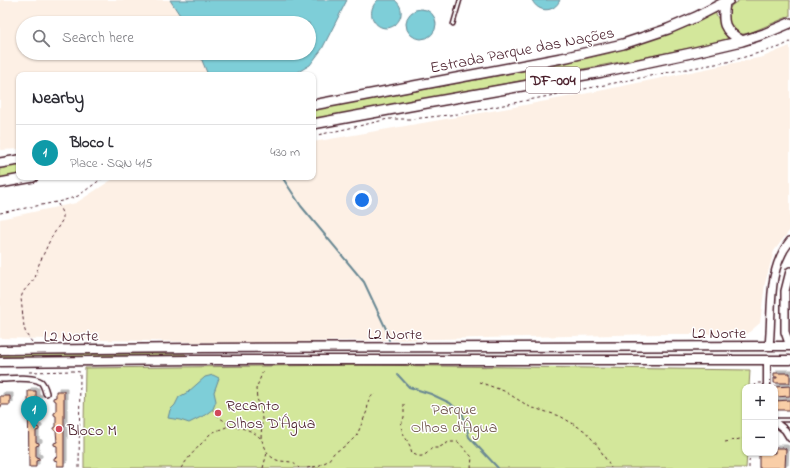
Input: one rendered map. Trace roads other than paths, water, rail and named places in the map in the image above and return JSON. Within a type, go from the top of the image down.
[{"type":"highway","points":[[727,1],[723,17],[726,27],[732,35],[742,41]]},
{"type":"highway","name":"Estrada Parque das Nações","points":[[316,104],[568,56],[622,44],[668,29],[727,1]]},
{"type":"highway","name":"DF-004","points":[[316,123],[602,72],[742,41],[790,23]]},
{"type":"highway","points":[[0,163],[16,160]]},
{"type":"highway","points":[[0,183],[16,180]]},
{"type":"main road","points":[[768,346],[773,277],[778,262],[790,241]]},
{"type":"main road","points":[[790,271],[785,291],[785,332],[790,346]]},
{"type":"main road","name":"L2 Norte","points":[[0,350],[790,346]]},
{"type":"main road","points":[[192,348],[192,360]]},
{"type":"main road","name":"L2 Norte","points":[[0,362],[192,360],[790,360]]},
{"type":"street","points":[[767,360],[767,384]]},
{"type":"street","points":[[0,379],[34,379],[40,381],[44,386],[46,393]]},
{"type":"street","points":[[778,423],[788,430],[790,438]]},
{"type":"lane","points":[[453,24],[460,0]]},
{"type":"lane","points":[[778,421],[790,420]]},
{"type":"water","points":[[170,0],[347,0],[322,49],[316,57],[316,16],[180,16]]},
{"type":"water","points":[[378,0],[395,0],[399,5],[401,15],[395,25],[389,28],[383,28],[374,22],[372,11],[373,6]]},
{"type":"water","points":[[532,0],[560,0],[554,7],[546,10],[538,7]]},
{"type":"water","points":[[421,9],[432,13],[436,24],[432,35],[421,39],[410,35],[406,24],[410,13]]},
{"type":"water","points":[[202,60],[314,60],[310,65],[298,72],[207,72]]},
{"type":"water","points":[[213,375],[219,378],[214,392],[216,401],[213,409],[189,423],[168,418],[170,410],[175,405],[179,397],[188,392],[205,377]]},
{"type":"waterway","points":[[284,180],[301,206],[364,282],[387,331],[389,340]]},
{"type":"waterway","points":[[398,375],[409,387],[431,394],[450,403],[463,415],[469,437],[498,468]]},
{"type":"place","name":"Recanto Olhos D'Água","points":[[218,413]]},
{"type":"place","name":"Bloco L","points":[[34,429]]},
{"type":"place","name":"Bloco M","points":[[59,429]]},
{"type":"park label","name":"Parque Olhos d'Água","points":[[454,417]]}]
